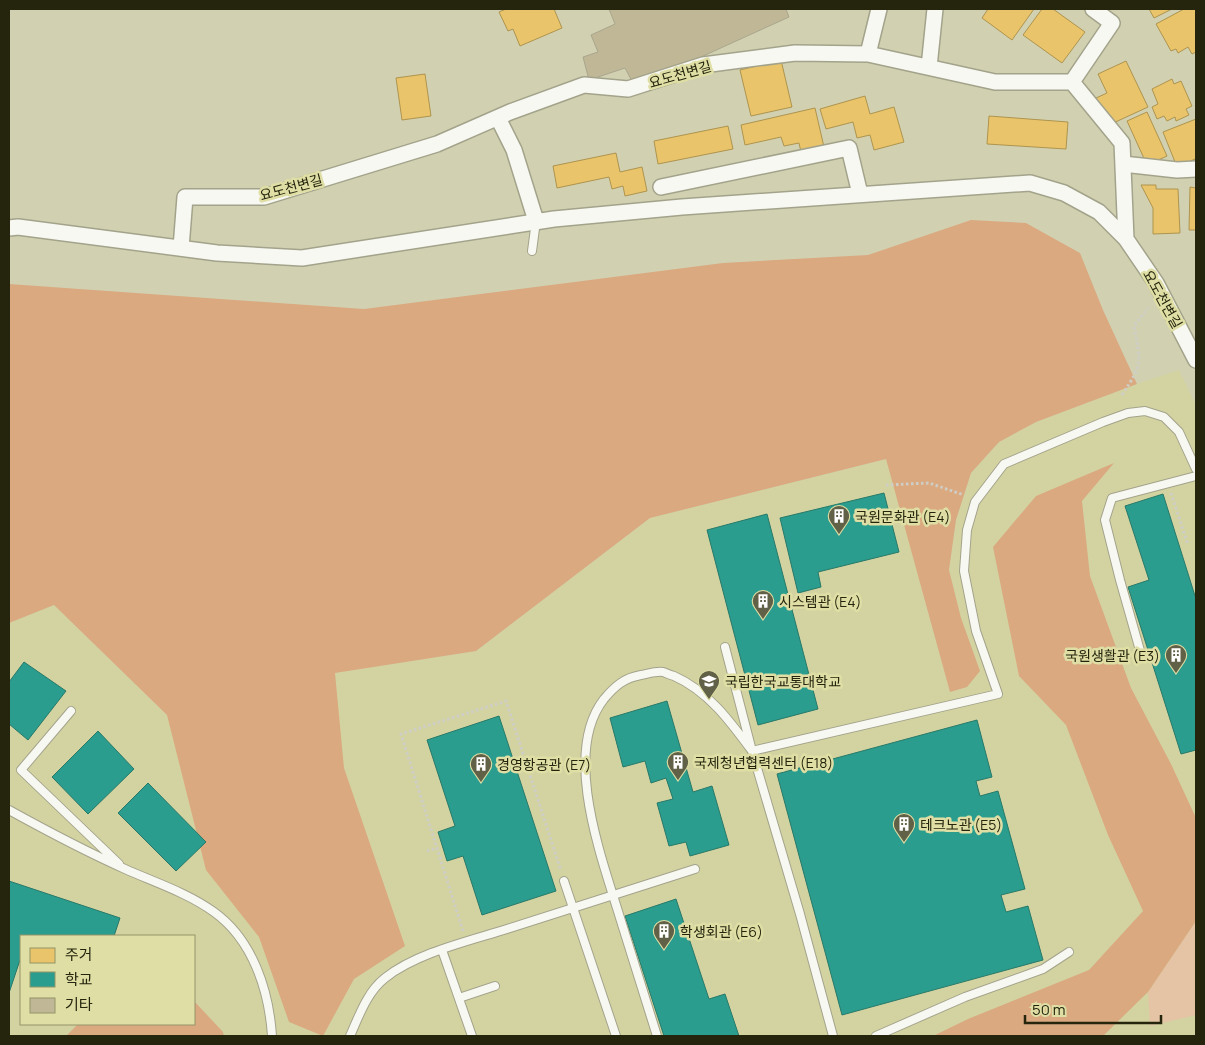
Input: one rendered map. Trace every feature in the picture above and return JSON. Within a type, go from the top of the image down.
[{"type":"street","points":[[868,54],[879,9]]},
{"type":"street","points":[[929,67],[935,9]]},
{"type":"street","points":[[1093,9],[1112,23],[1072,82],[1122,143],[1126,239]]},
{"type":"street","name":"요도천변길","points":[[181,248],[185,197],[264,197],[438,144],[498,118],[584,85],[628,89],[703,65],[795,52],[868,54],[995,82],[1072,82]]},
{"type":"street","points":[[498,118],[514,150],[536,221]]},
{"type":"street","points":[[661,187],[848,148],[860,194]]},
{"type":"street","points":[[1123,164],[1177,170],[1196,169]]},
{"type":"street","name":"요도천변길","points":[[9,228],[18,227],[217,253],[302,258],[536,221],[682,207],[1030,183],[1064,193],[1099,212],[1126,239],[1156,283],[1196,360]]},
{"type":"lane","points":[[532,251],[536,221]]},
{"type":"lane","points":[[752,751],[998,694],[976,631],[964,572],[967,530],[976,502],[1004,464],[1102,422],[1128,413],[1144,411],[1164,417],[1179,432],[1196,470]]},
{"type":"lane","points":[[1141,654],[1105,520],[1112,498],[1196,476]]},
{"type":"lane","points":[[725,647],[752,751],[800,914],[833,1036]]},
{"type":"lane","points":[[657,1036],[613,895],[591,815],[586,786],[585,751],[590,723],[601,703],[614,686],[629,677],[663,672],[686,682],[706,695],[731,723],[752,751]]},
{"type":"lane","points":[[71,711],[21,770],[124,869]]},
{"type":"lane","points":[[9,810],[53,834],[124,869],[191,898],[215,912],[240,937],[254,962],[268,1004],[272,1036]]},
{"type":"lane","points":[[350,1036],[372,992],[384,979],[408,963],[442,950],[695,869]]},
{"type":"lane","points":[[564,881],[616,1036]]},
{"type":"lane","points":[[442,950],[472,1036]]},
{"type":"lane","points":[[876,1036],[965,997],[1043,969],[1069,952]]},
{"type":"lane","points":[[459,998],[495,986]]},
{"type":"path","points":[[1122,395],[1136,374],[1140,360],[1134,326],[1148,308]]},
{"type":"path","points":[[886,484],[929,483],[964,495]]},
{"type":"path","points":[[1170,491],[1188,545]]},
{"type":"path","points":[[463,932],[401,734],[506,701],[564,881]]},
{"type":"path","points":[[427,851],[437,848]]},
{"type":"shaded area","points":[[971,220],[1026,223],[1080,253],[1103,310],[1137,384],[1036,422],[999,442],[971,473],[956,520],[949,570],[961,618],[980,671],[967,687],[950,692],[886,459],[650,518],[476,651],[335,673],[344,768],[405,946],[354,979],[323,1036],[289,1022],[259,937],[206,870],[167,715],[54,605],[9,623],[9,284],[364,309],[723,263],[868,255]]},
{"type":"shaded area","name":"국립한국교통대학교","points":[[1179,370],[1196,405],[1196,1036],[224,1036],[223,1032],[195,1002],[195,935],[20,935],[20,1025],[77,1025],[66,1036],[9,1036],[9,623],[54,605],[167,715],[194,709],[281,681],[476,651],[650,518],[887,459],[950,691],[960,618],[949,570],[956,520],[971,473],[999,442],[1036,422]]},
{"type":"shaded area","points":[[1114,463],[1082,501],[1090,576],[1131,688],[1171,764],[1196,818],[1196,921],[1148,992],[1103,1036],[933,1036],[968,1019],[1089,970],[1143,911],[1108,835],[1066,725],[1019,676],[993,547],[1036,496]]},
{"type":"shaded area","points":[[1196,921],[1196,1015],[1150,1026],[1148,992]]},
{"type":"shaded area","points":[[195,1002],[223,1032],[224,1036],[66,1036],[77,1025],[195,1025]]},
{"type":"building: 주거","points":[[506,9],[554,9],[562,28],[520,46],[513,29],[508,31],[499,12]]},
{"type":"building: 주거","points":[[988,9],[1034,9],[1012,40],[982,18]]},
{"type":"building: 주거","points":[[1042,9],[1053,9],[1085,32],[1062,63],[1023,35]]},
{"type":"building: 주거","points":[[1149,9],[1172,9],[1154,18]]},
{"type":"building: 주거","points":[[1184,9],[1196,9],[1196,52],[1192,54],[1188,47],[1178,53],[1176,49],[1171,51],[1156,24]]},
{"type":"building: 주거","points":[[781,60],[792,107],[751,116],[740,70]]},
{"type":"building: 주거","points":[[1126,61],[1148,107],[1109,125],[1096,98],[1107,93],[1098,74]]},
{"type":"building: 주거","points":[[425,74],[431,116],[402,120],[396,78]]},
{"type":"building: 주거","points":[[1172,79],[1174,84],[1181,81],[1192,106],[1186,109],[1189,115],[1176,121],[1175,117],[1167,121],[1164,116],[1157,119],[1152,107],[1158,104],[1152,89]]},
{"type":"building: 주거","points":[[865,96],[870,114],[894,107],[904,142],[874,150],[870,135],[857,138],[853,122],[826,129],[820,109]]},
{"type":"building: 주거","points":[[815,108],[824,147],[801,152],[799,143],[784,146],[781,137],[745,145],[741,125]]},
{"type":"building: 주거","points":[[1147,112],[1167,156],[1147,165],[1127,121]]},
{"type":"building: 주거","points":[[989,116],[1068,122],[1066,149],[987,144]]},
{"type":"building: 주거","points":[[1196,119],[1196,161],[1195,159],[1177,167],[1163,132]]},
{"type":"building: 주거","points":[[728,126],[733,149],[658,164],[654,141]]},
{"type":"building: 주거","points":[[616,153],[620,172],[642,167],[647,191],[625,196],[623,186],[612,189],[609,177],[557,188],[553,166]]},
{"type":"building: 주거","points":[[1141,185],[1156,185],[1156,189],[1178,189],[1180,233],[1153,234],[1153,208]]},
{"type":"building: 주거","points":[[1190,187],[1196,188],[1196,230],[1189,230]]},
{"type":"building: 학교","name":"국원문화관 (E4)","points":[[884,493],[899,552],[818,572],[821,587],[798,593],[780,518]]},
{"type":"building: 학교","name":"국원생활관 (E3)","points":[[1163,494],[1196,599],[1196,750],[1181,754],[1128,587],[1149,580],[1125,506]]},
{"type":"building: 학교","name":"시스템관 (E4)","points":[[767,514],[818,709],[758,725],[707,530]]},
{"type":"building: 학교","points":[[24,662],[66,691],[28,740],[9,724],[9,682]]},
{"type":"building: 학교","name":"국제청년협력센터 (E18)","points":[[667,701],[693,792],[712,786],[729,845],[690,856],[686,842],[669,846],[657,803],[673,799],[666,778],[651,783],[645,761],[623,767],[610,718]]},
{"type":"building: 학교","name":"경영항공관 (E7)","points":[[499,716],[556,891],[482,915],[463,856],[447,861],[438,832],[455,826],[427,740]]},
{"type":"building: 학교","name":"테크노관 (E5)","points":[[977,720],[992,777],[976,781],[980,796],[998,791],[1025,889],[1001,895],[1006,912],[1028,906],[1043,960],[842,1015],[777,774]]},
{"type":"building: 학교","points":[[98,731],[134,769],[88,814],[52,777]]},
{"type":"building: 학교","points":[[148,783],[206,842],[176,871],[118,813]]},
{"type":"building: 학교","points":[[9,881],[120,918],[114,935],[20,935],[20,960],[9,993]]},
{"type":"building: 학교","name":"학생회관 (E6)","points":[[676,899],[709,999],[725,994],[739,1036],[664,1036],[625,916]]},
{"type":"building: 기타","points":[[609,9],[786,9],[789,17],[635,87],[625,68],[589,80],[583,57],[598,52],[591,35],[615,24]]},
{"type":"place","name":"국원문화관 (E4)","points":[[839,535]]},
{"type":"place","name":"시스템관 (E4)","points":[[763,620]]},
{"type":"place","name":"국원생활관 (E3)","points":[[1176,674]]},
{"type":"place","name":"국립한국교통대학교","points":[[709,700]]},
{"type":"place","name":"국제청년협력센터 (E18)","points":[[678,781]]},
{"type":"place","name":"경영항공관 (E7)","points":[[481,783]]},
{"type":"place","name":"테크노관 (E5)","points":[[904,843]]},
{"type":"place","name":"학생회관 (E6)","points":[[664,950]]}]
